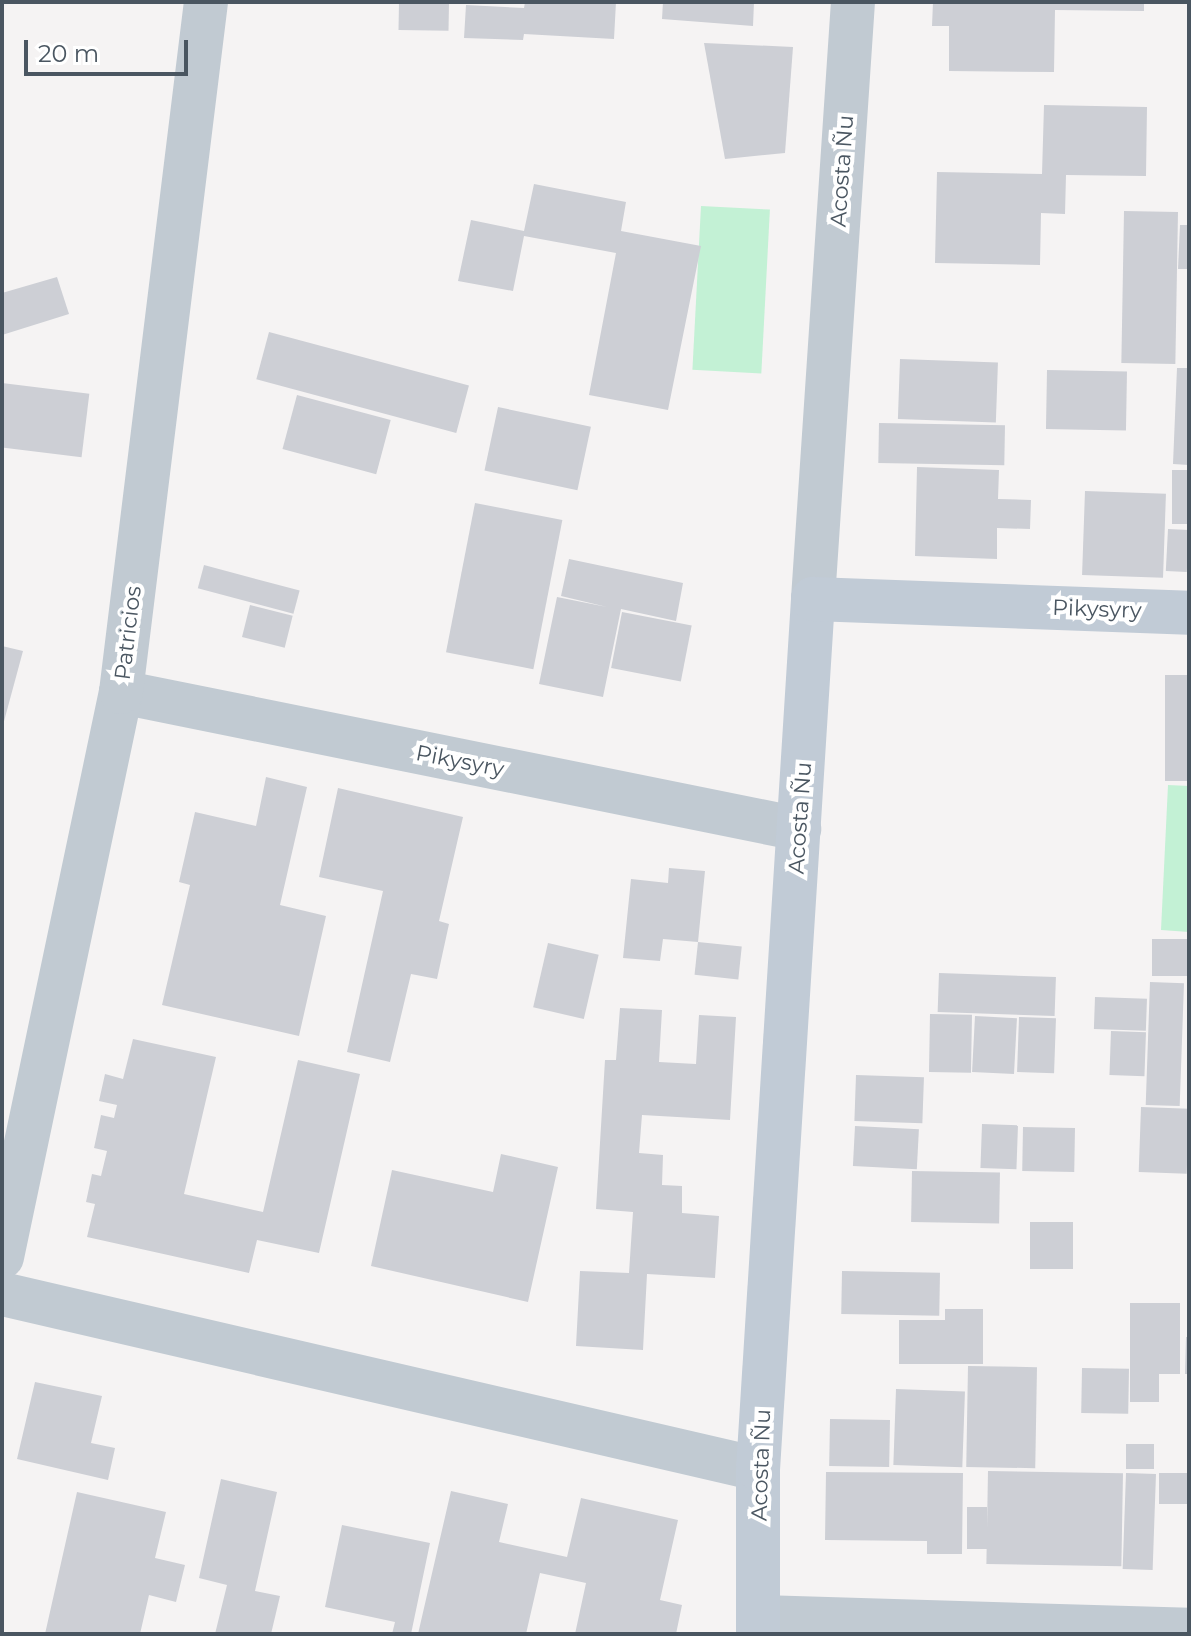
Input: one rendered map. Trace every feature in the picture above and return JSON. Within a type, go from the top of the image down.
[{"type":"street","name":"Patricios","points":[[2,1257],[121,692],[206,2]]},
{"type":"street","name":"Acosta Ñu","points":[[758,1626],[758,1469],[853,2]]},
{"type":"street","name":"Pikysyry","points":[[813,599],[1189,613]]},
{"type":"street","name":"Pikysyry","points":[[121,692],[799,829]]},
{"type":"street","points":[[2,1294],[758,1469]]},
{"type":"street","points":[[758,1626],[1189,1630]]},
{"type":"green space","points":[[701,206],[770,210],[761,373],[692,370]]},
{"type":"green space","points":[[1168,785],[1189,786],[1189,932],[1161,930]]},
{"type":"building","points":[[399,2],[449,3],[449,31],[399,30]]},
{"type":"building","points":[[525,2],[616,2],[614,39],[524,34],[523,40],[464,38],[466,5],[524,8]]},
{"type":"building","points":[[663,2],[754,2],[753,26],[662,19]]},
{"type":"building","points":[[933,2],[1144,2],[1144,11],[1055,10],[1054,72],[949,71],[949,26],[932,26]]},
{"type":"building","points":[[704,43],[793,47],[785,153],[725,159]]},
{"type":"building","points":[[1044,105],[1147,107],[1146,176],[1066,175],[1065,214],[1041,213],[1040,265],[935,263],[937,172],[1042,174]]},
{"type":"building","points":[[534,184],[626,202],[621,231],[701,246],[668,410],[589,395],[616,253],[524,236],[513,291],[458,281],[471,220],[524,231]]},
{"type":"building","points":[[1124,211],[1178,212],[1175,364],[1121,363]]},
{"type":"building","points":[[1180,225],[1189,225],[1189,269],[1178,269]]},
{"type":"building","points":[[57,277],[69,314],[2,335],[2,293]]},
{"type":"building","points":[[269,332],[469,386],[456,433],[256,379]]},
{"type":"building","points":[[900,359],[998,362],[996,422],[898,419]]},
{"type":"building","points":[[1177,368],[1189,368],[1189,465],[1173,464]]},
{"type":"building","points":[[1047,370],[1127,371],[1126,430],[1046,429]]},
{"type":"building","points":[[2,383],[89,394],[82,457],[2,447]]},
{"type":"building","points":[[297,395],[391,420],[376,474],[283,449]]},
{"type":"building","points":[[498,407],[591,427],[577,490],[484,471]]},
{"type":"building","points":[[879,423],[1005,425],[1004,465],[878,463]]},
{"type":"building","points":[[917,467],[999,470],[998,499],[1031,500],[1030,529],[997,528],[997,559],[915,556]]},
{"type":"building","points":[[1172,470],[1189,470],[1189,524],[1172,524]]},
{"type":"building","points":[[1085,491],[1166,494],[1163,578],[1082,575]]},
{"type":"building","points":[[475,503],[562,520],[533,669],[446,652]]},
{"type":"building","points":[[1168,529],[1189,530],[1187,572],[1166,571]]},
{"type":"building","points":[[569,559],[683,583],[676,621],[621,609],[603,697],[539,684],[557,597],[607,607],[561,596]]},
{"type":"building","points":[[204,565],[300,591],[293,614],[198,588]]},
{"type":"building","points":[[250,605],[293,616],[285,648],[242,637]]},
{"type":"building","points":[[622,612],[692,626],[681,682],[611,668]]},
{"type":"building","points":[[2,646],[23,651],[3,725],[2,725]]},
{"type":"building","points":[[1165,675],[1189,675],[1189,781],[1165,781]]},
{"type":"building","points":[[266,777],[307,787],[280,905],[326,916],[299,1036],[162,1005],[190,885],[179,882],[195,812],[256,826]]},
{"type":"building","points":[[338,788],[463,817],[439,921],[449,924],[437,979],[411,974],[390,1062],[347,1052],[383,891],[319,877]]},
{"type":"building","points":[[669,868],[705,871],[698,942],[663,939],[660,961],[623,958],[631,879],[668,883]]},
{"type":"building","points":[[1152,939],[1189,939],[1189,976],[1152,976]]},
{"type":"building","points":[[698,942],[742,947],[738,979],[695,975]]},
{"type":"building","points":[[548,943],[599,955],[584,1019],[533,1007]]},
{"type":"building","points":[[939,973],[1056,977],[1055,1016],[938,1012]]},
{"type":"building","points":[[1150,982],[1184,983],[1180,1106],[1146,1105]]},
{"type":"building","points":[[1095,997],[1147,999],[1146,1031],[1094,1029]]},
{"type":"building","points":[[620,1008],[662,1010],[659,1062],[696,1064],[699,1015],[736,1017],[730,1120],[642,1115],[639,1153],[663,1155],[662,1185],[682,1186],[682,1213],[719,1216],[715,1278],[647,1274],[643,1350],[576,1346],[580,1271],[629,1273],[633,1212],[596,1209],[605,1060],[616,1060]]},
{"type":"building","points":[[930,1014],[972,1015],[971,1073],[929,1072]]},
{"type":"building","points":[[975,1016],[1017,1018],[1014,1074],[972,1072]]},
{"type":"building","points":[[1019,1017],[1056,1018],[1054,1073],[1017,1072]]},
{"type":"building","points":[[1111,1031],[1146,1032],[1144,1076],[1109,1075]]},
{"type":"building","points":[[133,1039],[216,1057],[184,1194],[263,1212],[298,1060],[360,1074],[319,1253],[257,1240],[249,1273],[87,1237],[95,1204],[86,1202],[92,1174],[101,1176],[107,1151],[94,1148],[101,1115],[114,1118],[117,1105],[99,1101],[105,1074],[123,1079]]},
{"type":"building","points":[[856,1075],[924,1077],[922,1123],[854,1121]]},
{"type":"building","points":[[1141,1107],[1189,1109],[1187,1174],[1139,1172]]},
{"type":"building","points":[[982,1124],[1018,1125],[1016,1169],[980,1168]]},
{"type":"building","points":[[855,1126],[919,1129],[917,1169],[853,1166]]},
{"type":"building","points":[[1023,1127],[1075,1128],[1074,1172],[1022,1171]]},
{"type":"building","points":[[501,1154],[558,1167],[528,1302],[371,1266],[392,1170],[493,1192]]},
{"type":"building","points":[[912,1171],[1000,1173],[999,1224],[911,1222]]},
{"type":"building","points":[[1030,1222],[1073,1222],[1073,1269],[1030,1269]]},
{"type":"building","points":[[842,1271],[940,1273],[939,1316],[841,1314]]},
{"type":"building","points":[[1130,1303],[1180,1303],[1180,1374],[1159,1374],[1159,1402],[1130,1402]]},
{"type":"building","points":[[945,1309],[983,1309],[983,1364],[899,1364],[899,1320],[945,1320]]},
{"type":"building","points":[[1186,1337],[1189,1337],[1189,1374],[1185,1374]]},
{"type":"building","points":[[968,1366],[1037,1367],[1035,1468],[966,1467]]},
{"type":"building","points":[[1082,1368],[1129,1369],[1128,1414],[1081,1413]]},
{"type":"building","points":[[35,1382],[102,1396],[91,1443],[115,1448],[108,1480],[17,1459]]},
{"type":"building","points":[[896,1389],[965,1391],[962,1467],[893,1465]]},
{"type":"building","points":[[830,1419],[890,1420],[889,1467],[829,1466]]},
{"type":"building","points":[[1126,1444],[1154,1444],[1154,1469],[1126,1469]]},
{"type":"building","points":[[988,1471],[1123,1473],[1121,1566],[986,1564]]},
{"type":"building","points":[[826,1472],[963,1473],[962,1554],[927,1554],[927,1541],[825,1540]]},
{"type":"building","points":[[1126,1473],[1156,1474],[1153,1570],[1123,1569]]},
{"type":"building","points":[[1159,1473],[1189,1473],[1189,1504],[1159,1504]]},
{"type":"building","points":[[221,1479],[277,1492],[255,1591],[280,1596],[271,1634],[215,1634],[227,1585],[199,1578]]},
{"type":"building","points":[[451,1491],[508,1504],[499,1542],[567,1557],[581,1498],[678,1520],[660,1600],[682,1605],[676,1634],[575,1634],[586,1583],[540,1573],[526,1634],[418,1634]]},
{"type":"building","points":[[77,1492],[166,1512],[155,1558],[185,1565],[176,1602],[149,1595],[140,1634],[45,1634]]},
{"type":"building","points":[[967,1507],[987,1507],[987,1549],[967,1549]]},
{"type":"building","points":[[342,1525],[430,1543],[411,1634],[392,1634],[395,1622],[325,1607]]}]
